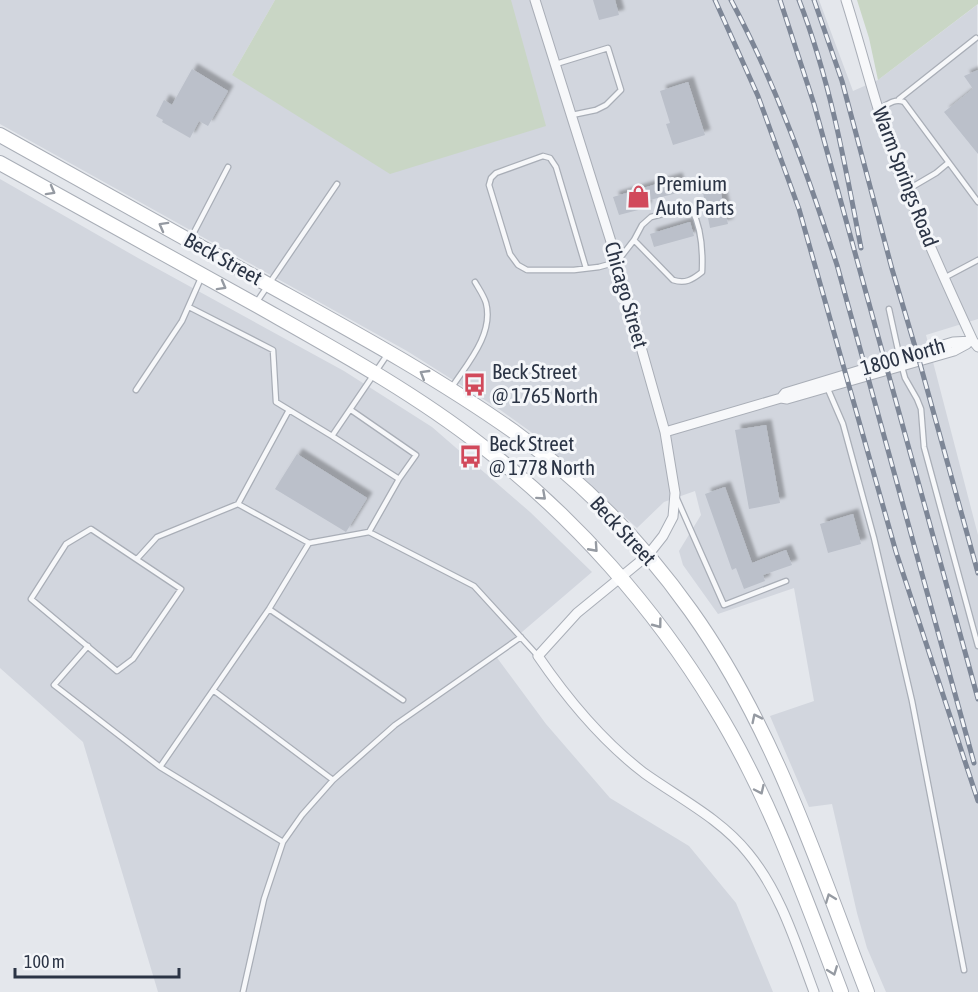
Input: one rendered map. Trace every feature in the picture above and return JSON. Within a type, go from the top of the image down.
[{"type":"main road","name":"Beck Street","points":[[0,135],[268,284],[450,390],[514,432],[562,470],[597,502],[648,555],[702,627],[754,714],[792,798],[867,992]]},
{"type":"main road","name":"Beck Street","points":[[0,163],[374,374],[450,422],[491,453],[553,506],[622,578],[694,673],[736,744],[779,832],[841,992]]},
{"type":"street","name":"Chicago Street","points":[[535,0],[617,262],[665,432],[675,493],[673,517],[663,536],[648,555],[577,613],[538,656]]},
{"type":"street","name":"Warm Springs Road","points":[[846,0],[878,110],[907,190],[975,344]]},
{"type":"street","name":"1800 North","points":[[781,398],[785,393],[975,344]]},
{"type":"street","name":"1800 North","points":[[665,432],[781,398],[787,399],[901,362]]},
{"type":"street","points":[[538,656],[565,695],[605,740],[645,773],[708,817],[747,851],[761,870],[780,904],[814,992]]},
{"type":"lane","points":[[878,110],[899,99],[976,38]]},
{"type":"lane","points":[[556,64],[608,48],[621,90],[606,105],[596,110],[572,115]]},
{"type":"lane","points":[[899,99],[904,102],[978,202]]},
{"type":"lane","points":[[586,268],[556,167],[550,158],[543,156],[496,173],[491,178],[489,185],[510,254],[518,266],[527,270],[586,268],[617,262],[642,225],[651,217],[686,207],[692,210],[699,224],[703,257],[702,272],[693,279],[681,282],[673,280],[634,240]]},
{"type":"lane","points":[[907,190],[948,163]]},
{"type":"lane","points":[[189,240],[228,167]]},
{"type":"lane","points":[[255,305],[337,184]]},
{"type":"lane","points":[[944,278],[978,260]]},
{"type":"lane","points":[[136,390],[168,344],[189,307],[202,275]]},
{"type":"lane","points":[[450,390],[474,355],[487,326],[486,303],[475,282]]},
{"type":"lane","points":[[189,307],[273,351],[276,402],[399,480]]},
{"type":"lane","points":[[888,309],[905,378],[921,409],[924,447],[978,646]]},
{"type":"lane","points":[[332,436],[388,353]]},
{"type":"lane","points":[[827,387],[843,424],[874,538],[912,701],[964,970]]},
{"type":"lane","points":[[137,559],[157,537],[238,504],[289,410]]},
{"type":"lane","points":[[351,410],[416,455],[369,532]]},
{"type":"lane","points":[[675,493],[724,605],[786,581]]},
{"type":"lane","points":[[238,504],[309,543],[369,532],[474,585],[538,656]]},
{"type":"lane","points":[[91,529],[181,589],[133,659],[117,671],[88,646],[31,599],[66,544],[91,529]]},
{"type":"lane","points":[[160,767],[269,609],[309,543]]},
{"type":"lane","points":[[269,609],[403,700]]},
{"type":"lane","points":[[243,992],[264,899],[283,842],[302,815],[333,780],[395,725],[521,637]]},
{"type":"lane","points":[[88,646],[54,685],[160,767],[283,842]]},
{"type":"lane","points":[[213,690],[333,780]]},
{"type":"shaded area","points":[[0,0],[275,0],[232,75],[509,0],[819,0],[853,91],[878,80],[977,5],[978,319],[926,335],[978,535],[978,992],[886,992],[867,948],[832,804],[809,807],[770,716],[814,701],[794,588],[718,614],[683,565],[679,551],[701,515],[695,491],[664,502],[637,528],[531,432],[499,409],[407,351],[0,124]]},
{"type":"shaded area","points":[[0,179],[344,371],[432,427],[530,512],[592,572],[495,655],[546,724],[610,798],[689,846],[736,903],[773,992],[158,992],[83,742],[0,668]]},
{"type":"green space","points":[[275,0],[511,0],[546,126],[390,174],[232,75]]},
{"type":"green space","points":[[857,0],[978,0],[978,4],[878,80],[869,38]]},
{"type":"building","points":[[593,0],[615,0],[619,15],[599,20]]},
{"type":"building","points":[[192,69],[228,91],[208,126],[199,121],[190,138],[156,116],[164,100],[172,105]]},
{"type":"building","points":[[978,70],[978,154],[944,112],[973,89],[964,76]]},
{"type":"building","points":[[688,82],[705,135],[673,145],[666,124],[670,123],[660,91]]},
{"type":"building","name":"Premium Auto Parts","points":[[677,178],[681,192],[646,201],[646,208],[619,215],[613,197]]},
{"type":"building","points":[[720,189],[728,224],[710,228],[703,193]]},
{"type":"building","points":[[690,222],[694,236],[654,247],[650,234]]},
{"type":"building","points":[[766,425],[780,503],[749,509],[735,430]]},
{"type":"building","points":[[297,454],[367,498],[346,532],[275,489]]},
{"type":"building","points":[[725,487],[752,563],[786,550],[792,565],[763,575],[765,581],[744,589],[736,568],[732,570],[705,494]]},
{"type":"building","points":[[853,514],[861,544],[828,553],[820,524]]},
{"type":"railway","points":[[715,0],[758,96],[799,209],[896,552],[978,801]]},
{"type":"railway","points":[[731,0],[777,97],[815,197],[837,265],[974,763]]},
{"type":"railway","points":[[780,0],[814,104],[978,699]]},
{"type":"railway","points":[[799,0],[828,91],[861,248]]},
{"type":"railway","points":[[814,0],[842,81],[892,269],[978,573]]},
{"type":"place","name":"Premium Auto Parts","points":[[638,196]]},
{"type":"place","name":"Beck Street @ 1765 North","points":[[474,384]]},
{"type":"place","name":"Beck Street @ 1778 North","points":[[471,456]]}]
